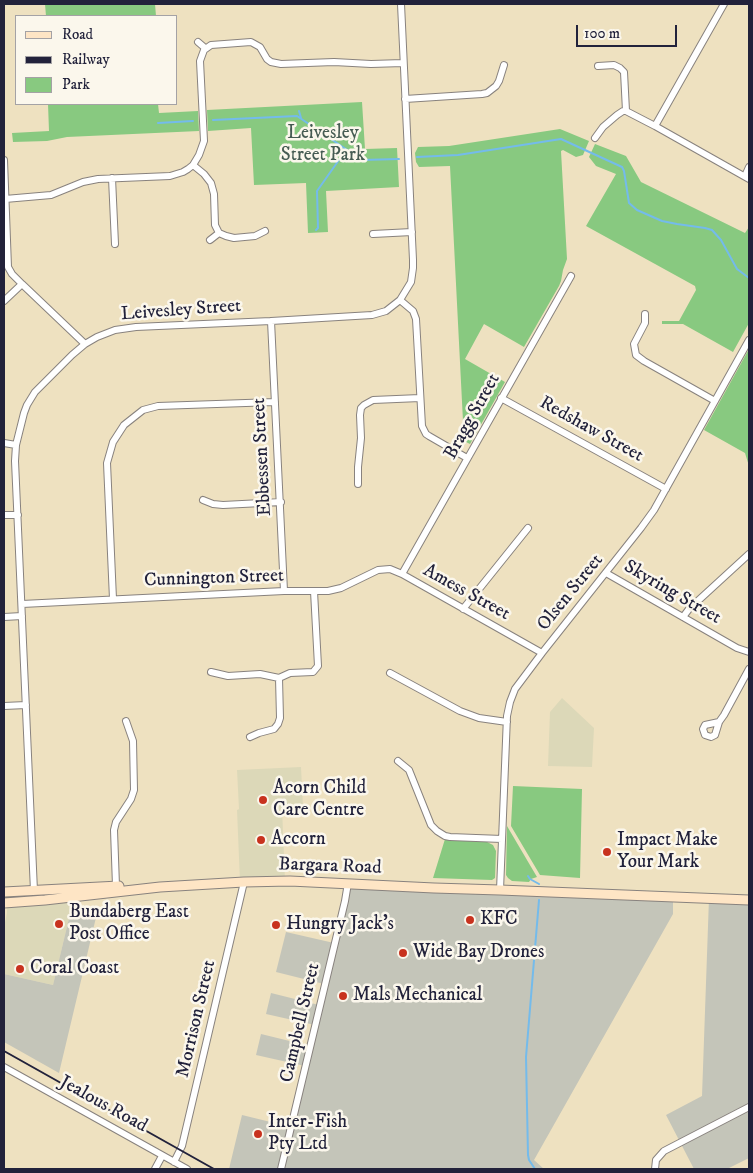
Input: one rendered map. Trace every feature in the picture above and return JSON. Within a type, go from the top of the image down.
[{"type":"main road","name":"Bargara Road","points":[[4,892],[290,881],[749,900]]},
{"type":"main road","name":"Bargara Road","points":[[4,902],[35,901],[116,889]]},
{"type":"main road","points":[[34,890],[35,901]]},
{"type":"street","points":[[401,4],[414,260],[408,289],[400,300],[413,311],[416,319],[422,426],[426,434],[467,458]]},
{"type":"street","points":[[655,126],[724,4]]},
{"type":"street","points":[[198,42],[205,48]]},
{"type":"street","points":[[5,199],[51,195],[98,178],[170,176],[183,172],[193,165],[204,141],[200,61],[205,48],[211,45],[251,42],[260,47],[271,62],[281,64],[334,62],[403,63]]},
{"type":"street","points":[[405,99],[487,93],[496,86],[504,65]]},
{"type":"street","points":[[598,66],[614,65],[624,72],[626,111]]},
{"type":"street","points":[[595,138],[603,127],[616,115],[626,111],[747,178],[749,167]]},
{"type":"street","points":[[4,160],[8,267],[12,274],[85,344]]},
{"type":"street","points":[[193,165],[211,183],[214,194],[215,225],[219,232],[234,238],[255,236],[265,231]]},
{"type":"street","points":[[112,178],[114,244]]},
{"type":"street","points":[[210,240],[219,232]]},
{"type":"street","points":[[373,234],[412,232]]},
{"type":"street","name":"Bragg Street","points":[[402,574],[571,276]]},
{"type":"street","points":[[4,301],[22,284]]},
{"type":"street","name":"Leivesley Street","points":[[34,890],[15,461],[21,421],[30,399],[41,385],[72,355],[85,344],[106,333],[126,328],[372,315],[386,311],[400,300]]},
{"type":"street","points":[[645,314],[646,323],[634,344],[636,355],[715,401]]},
{"type":"street","name":"Ebbessen Street","points":[[271,321],[284,591]]},
{"type":"street","name":"Olsen Street","points":[[500,890],[506,722],[515,689],[654,510],[749,340]]},
{"type":"street","points":[[358,484],[361,402],[420,398]]},
{"type":"street","name":"Redshaw Street","points":[[501,398],[666,489]]},
{"type":"street","points":[[112,599],[107,463],[113,442],[124,425],[143,410],[158,406],[275,402]]},
{"type":"street","points":[[4,443],[16,445]]},
{"type":"street","points":[[203,500],[223,505],[281,502]]},
{"type":"street","points":[[4,515],[18,515]]},
{"type":"street","points":[[463,609],[528,528]]},
{"type":"street","points":[[684,617],[690,609],[749,554]]},
{"type":"street","name":"Cunnington Street","points":[[22,604],[284,591],[328,591],[341,588],[378,570],[390,569],[402,574]]},
{"type":"street","name":"Skyring Street","points":[[606,573],[737,648],[749,652]]},
{"type":"street","name":"Amess Street","points":[[402,574],[542,653]]},
{"type":"street","points":[[211,672],[228,676],[260,674],[279,678],[290,673],[313,672],[318,666],[314,591]]},
{"type":"street","points":[[4,617],[22,616]]},
{"type":"street","points":[[719,722],[749,669]]},
{"type":"street","points":[[390,673],[460,711],[479,718],[506,722]]},
{"type":"street","points":[[250,737],[259,732],[274,729],[278,724],[280,718],[279,678]]},
{"type":"street","points":[[4,706],[26,705]]},
{"type":"street","points":[[116,889],[114,830],[116,822],[132,799],[134,790],[133,741],[126,722]]},
{"type":"street","points":[[398,761],[409,770],[431,825],[437,831],[450,837],[502,839]]},
{"type":"street","name":"Morrison Street","points":[[174,1162],[182,1146],[244,882]]},
{"type":"street","name":"Campbell Street","points":[[282,1169],[346,901],[348,883]]},
{"type":"street","name":"Jealous Road","points":[[4,1067],[187,1169]]},
{"type":"street","points":[[655,1166],[660,1154],[670,1147],[749,1107]]},
{"type":"street","points":[[155,1169],[162,1156]]},
{"type":"shaded area","points":[[562,698],[594,728],[592,767],[548,766],[550,712]]},
{"type":"shaded area","name":"Accorn","points":[[301,767],[303,807],[282,808],[285,881],[240,882],[237,770]]},
{"type":"shaded area","points":[[347,883],[673,898],[673,914],[534,1160],[544,1169],[229,1169],[242,1115],[291,1127],[305,1066],[256,1055],[261,1034],[310,1046],[315,1025],[266,1014],[271,993],[319,1005],[324,984],[276,972],[286,932],[334,943]]},
{"type":"shaded area","points":[[71,894],[71,910],[53,985],[4,974],[4,927],[7,913],[7,897]]},
{"type":"shaded area","points":[[709,898],[749,899],[749,1158],[727,1169],[694,1169],[666,1115],[702,1096]]},
{"type":"shaded area","points":[[98,909],[59,1073],[4,1042],[4,974],[53,985],[71,910]]},
{"type":"green space","points":[[45,4],[155,4],[156,15],[46,15]]},
{"type":"green space","name":"Leivesley Street Park","points":[[362,102],[365,149],[397,148],[399,187],[326,191],[328,232],[308,233],[306,183],[254,185],[251,128],[208,131],[207,110]]},
{"type":"green space","points":[[48,105],[158,105],[159,113],[198,111],[199,131],[67,137],[47,141],[13,142],[12,133],[49,131]]},
{"type":"green space","points":[[560,129],[589,141],[583,155],[576,157],[563,150],[561,151],[567,259],[561,281],[524,347],[484,324],[465,359],[505,382],[470,444],[464,441],[450,166],[419,167],[416,162],[415,153],[418,147],[449,146]]},
{"type":"green space","points":[[595,144],[626,156],[641,182],[745,233],[749,227],[749,323],[733,352],[683,324],[662,324],[662,321],[679,321],[696,290],[695,286],[586,226],[616,174],[596,166],[589,157]]},
{"type":"green space","points":[[749,349],[749,466],[745,453],[704,430]]},
{"type":"green space","points":[[513,786],[582,789],[580,878],[540,875],[511,826]]},
{"type":"green space","points":[[507,826],[537,877],[529,882],[512,881],[506,875]]},
{"type":"green space","points":[[445,839],[487,842],[493,845],[496,851],[495,878],[492,880],[433,878]]},
{"type":"waterway","points":[[299,111],[301,118]]},
{"type":"waterway","points":[[213,120],[297,116],[362,160],[399,159]]},
{"type":"waterway","points":[[158,123],[193,121]]},
{"type":"waterway","points":[[417,157],[458,155],[561,139],[622,167],[629,203],[637,210],[662,221],[712,230],[721,240],[737,269],[749,278]]},
{"type":"waterway","points":[[316,230],[318,228],[317,191],[346,150]]},
{"type":"waterway","points":[[528,876],[539,884]]},
{"type":"waterway","points":[[535,1169],[528,1155],[526,1057],[539,900]]},
{"type":"railway","points":[[4,1051],[214,1169]]},
{"type":"place","name":"Acorn Child Care Centre","points":[[263,800]]},
{"type":"place","name":"Accorn","points":[[261,840]]},
{"type":"place","name":"Impact Make Your Mark","points":[[607,852]]},
{"type":"place","name":"KFC","points":[[470,920]]},
{"type":"place","name":"Bundaberg East Post Office","points":[[59,924]]},
{"type":"place","name":"Hungry Jack's","points":[[276,925]]},
{"type":"place","name":"Wide Bay Drones","points":[[403,953]]},
{"type":"place","name":"Coral Coast","points":[[20,969]]},
{"type":"place","name":"Mals Mechanical","points":[[343,996]]},
{"type":"place","name":"Inter-Fish Pty Ltd","points":[[258,1134]]}]
